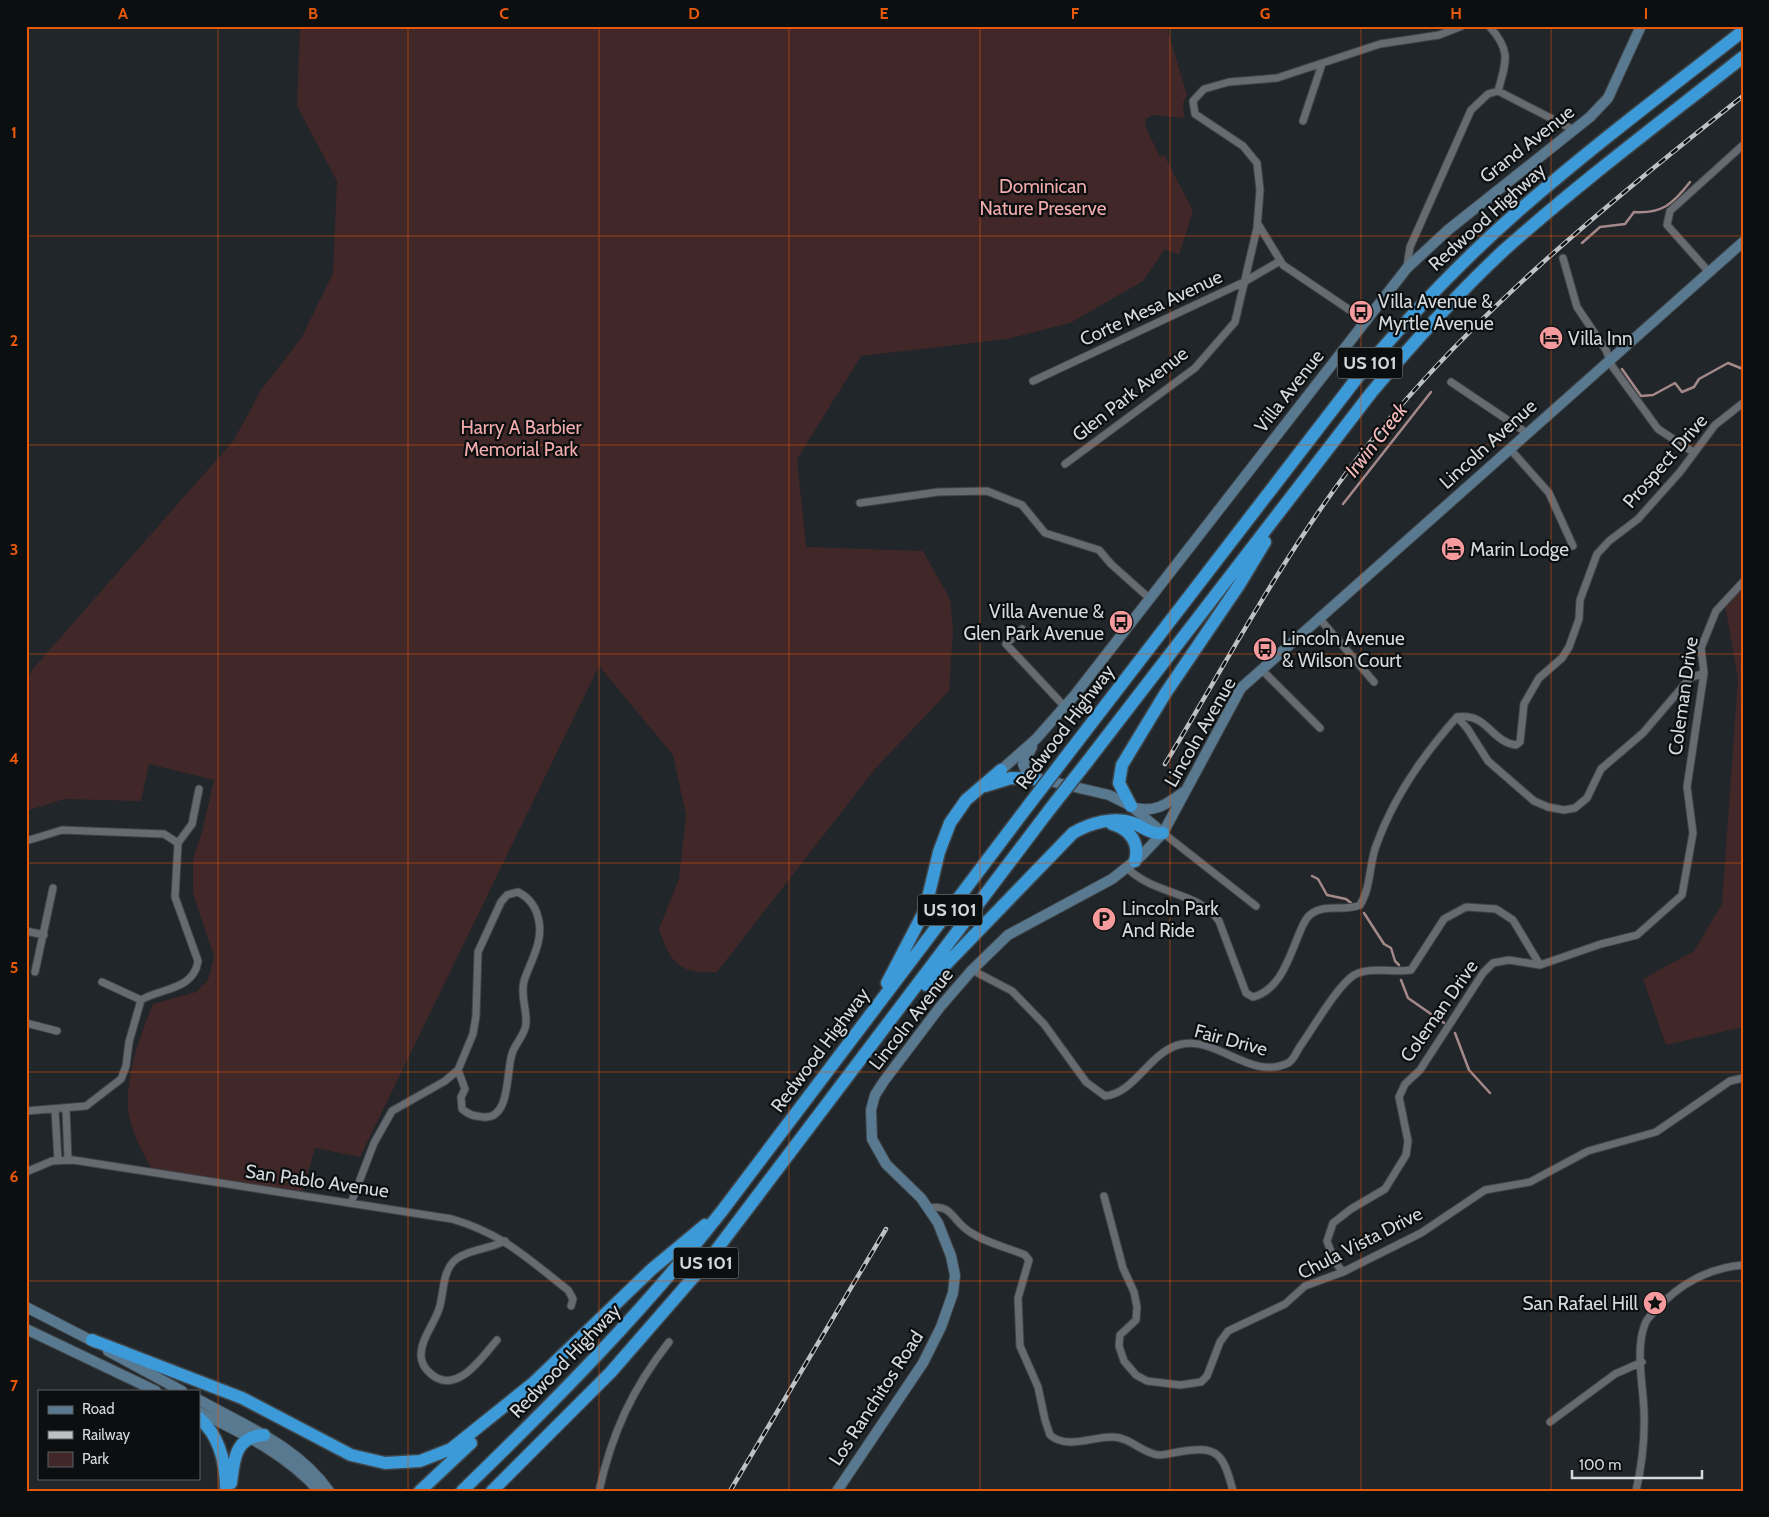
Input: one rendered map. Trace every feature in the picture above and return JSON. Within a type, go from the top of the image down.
[{"type":"highway","name":"Redwood Highway","points":[[462,1491],[599,1356],[656,1292],[722,1211],[1028,806],[1339,401],[1407,320],[1515,214],[1743,31]]},
{"type":"highway","name":"Redwood Highway","points":[[492,1491],[592,1392],[681,1293],[729,1234],[1050,810],[1289,498],[1390,371],[1474,279],[1558,203],[1743,57]]},
{"type":"highway","points":[[1131,806],[1119,783],[1122,765],[1176,677],[1239,585],[1289,498]]},
{"type":"highway","points":[[871,1014],[924,910],[947,829],[957,811],[976,790],[1001,770]]},
{"type":"highway","points":[[976,790],[1011,778],[1036,779]]},
{"type":"highway","points":[[1103,822],[1120,826],[1130,834],[1136,846],[1131,864]]},
{"type":"highway","points":[[895,1014],[952,959],[1063,842],[1084,827],[1103,822],[1128,822],[1152,833],[1163,833]]},
{"type":"highway","points":[[420,1491],[666,1256],[722,1211]]},
{"type":"highway","points":[[92,1340],[242,1398],[351,1455],[385,1463],[420,1461],[451,1449],[532,1384]]},
{"type":"highway","points":[[200,1419],[210,1431],[221,1452],[226,1472],[226,1491]]},
{"type":"highway","points":[[230,1491],[236,1452],[239,1446],[249,1438],[264,1435]]},
{"type":"main road","name":"Grand Avenue","points":[[1407,268],[1455,224],[1574,130],[1608,98],[1641,26]]},
{"type":"main road","name":"Lincoln Avenue","points":[[910,1187],[889,1167],[875,1147],[870,1128],[872,1105],[884,1081],[940,1007],[972,970],[1008,935],[1041,915],[1093,891],[1131,864],[1163,833],[1240,688],[1743,242]]},
{"type":"main road","name":"Villa Avenue","points":[[1001,770],[1036,739],[1065,706],[1407,268]]},
{"type":"main road","name":"Villa Avenue","points":[[1036,739],[1024,761],[1023,768],[1028,776],[1036,779]]},
{"type":"main road","points":[[1036,779],[1097,791],[1131,806],[1150,810],[1157,808],[1188,788]]},
{"type":"main road","points":[[1131,806],[1163,833]]},
{"type":"main road","name":"Los Ranchitos Road","points":[[837,1491],[923,1363],[948,1310],[955,1275],[951,1256],[942,1231],[929,1208],[910,1187]]},
{"type":"main road","points":[[26,1307],[92,1340],[180,1390]]},
{"type":"main road","points":[[26,1329],[154,1390]]},
{"type":"main road","points":[[200,1401],[264,1435],[306,1464],[329,1491]]},
{"type":"main road","points":[[200,1413],[284,1459],[319,1491]]},
{"type":"street","name":"Glen Park Avenue","points":[[1065,464],[1194,368],[1235,322],[1258,224],[1260,190],[1257,164],[1243,146],[1196,114],[1193,101],[1204,89],[1229,82],[1277,78],[1380,44],[1439,35],[1462,26]]},
{"type":"street","points":[[1489,26],[1500,38],[1507,63],[1498,91],[1574,130]]},
{"type":"street","points":[[1303,120],[1322,64]]},
{"type":"street","name":"Villa Avenue","points":[[1407,268],[1410,247],[1471,110],[1488,94],[1498,91]]},
{"type":"street","points":[[1709,272],[1667,226],[1670,211],[1743,145]]},
{"type":"street","points":[[1258,224],[1283,265],[1366,321]]},
{"type":"street","points":[[1563,258],[1577,307],[1606,350],[1609,359],[1658,428],[1693,452]]},
{"type":"street","name":"Corte Mesa Avenue","points":[[1033,380],[1244,282],[1280,261]]},
{"type":"street","points":[[1451,382],[1527,433]]},
{"type":"street","name":"Prospect Drive","points":[[1457,717],[1468,715],[1479,719],[1509,744],[1516,745],[1520,742],[1524,704],[1539,678],[1562,658],[1569,647],[1579,619],[1580,600],[1596,554],[1644,513],[1680,472],[1693,452],[1715,425],[1743,403]]},
{"type":"street","points":[[1510,449],[1549,493],[1573,546]]},
{"type":"street","points":[[860,503],[938,492],[987,491],[1022,505],[1045,533],[1099,550],[1111,564],[1149,598]]},
{"type":"street","name":"Coleman Drive","points":[[1343,1272],[1335,1262],[1327,1241],[1334,1223],[1351,1209],[1385,1189],[1406,1155],[1408,1141],[1399,1098],[1405,1084],[1420,1070],[1476,981],[1493,963],[1509,960],[1540,965],[1601,944],[1637,935],[1682,895],[1693,833],[1686,787],[1704,673],[1702,648],[1716,611],[1743,582]]},
{"type":"street","points":[[1319,618],[1374,682]]},
{"type":"street","points":[[1022,629],[1006,644],[1065,706]]},
{"type":"street","points":[[1261,669],[1320,728]]},
{"type":"street","points":[[1131,864],[1148,884],[1187,898],[1213,913],[1219,921],[1246,992],[1253,997],[1264,994],[1286,966],[1304,922],[1310,914],[1319,910],[1348,909],[1360,905],[1367,886],[1374,851],[1392,807],[1424,757],[1457,717],[1467,728],[1488,761],[1534,801],[1548,807],[1564,810],[1575,808],[1587,798],[1601,769],[1642,733],[1690,678],[1704,673]]},
{"type":"street","points":[[26,1111],[86,1106],[121,1079],[126,1066],[129,1042],[141,1000],[158,991],[185,984],[197,970],[196,952],[176,897],[178,843],[192,824],[199,790]]},
{"type":"street","points":[[26,841],[62,830],[164,834],[178,843]]},
{"type":"street","points":[[1163,833],[1256,906]]},
{"type":"street","points":[[35,972],[53,888]]},
{"type":"street","points":[[352,1203],[374,1143],[392,1111],[445,1081],[458,1070],[473,1034],[476,1016],[478,952],[501,902],[507,895],[518,892],[530,900],[539,923],[539,931],[535,954],[524,981],[522,995],[526,1027],[512,1051],[503,1105],[496,1113],[487,1118],[472,1116],[462,1109],[462,1096],[465,1089],[458,1070]]},
{"type":"street","name":"Fair Drive","points":[[972,970],[1012,991],[1044,1024],[1086,1082],[1105,1096],[1116,1095],[1164,1051],[1182,1044],[1200,1044],[1249,1063],[1270,1068],[1289,1063],[1342,989],[1355,975],[1378,970],[1411,970],[1444,919],[1466,907],[1496,910],[1513,920],[1540,965]]},
{"type":"street","points":[[26,931],[44,934]]},
{"type":"street","points":[[102,982],[141,1000]]},
{"type":"street","points":[[26,1023],[57,1031]]},
{"type":"street","name":"Chula Vista Drive","points":[[1104,1196],[1123,1268],[1134,1292],[1137,1307],[1136,1320],[1120,1335],[1120,1354],[1130,1370],[1147,1382],[1180,1385],[1201,1382],[1207,1376],[1220,1342],[1228,1331],[1285,1304],[1305,1286],[1343,1272],[1421,1233],[1485,1190],[1530,1182],[1588,1152],[1656,1132],[1730,1081],[1743,1078]]},
{"type":"street","points":[[66,1109],[68,1160]]},
{"type":"street","points":[[55,1110],[58,1160]]},
{"type":"street","name":"San Pablo Avenue","points":[[26,1172],[41,1164],[68,1160],[452,1219],[488,1232],[506,1241],[568,1290],[573,1299],[571,1306]]},
{"type":"street","points":[[929,1208],[944,1207],[958,1224],[970,1233],[984,1241],[1025,1254],[1029,1260],[1018,1298],[1020,1346],[1038,1387],[1044,1420],[1050,1435],[1062,1441],[1116,1436],[1152,1454],[1160,1455],[1202,1448],[1212,1451],[1227,1468],[1233,1491]]},
{"type":"street","points":[[497,1340],[470,1370],[452,1380],[443,1381],[434,1377],[426,1369],[421,1359],[423,1344],[438,1310],[449,1268],[463,1255],[490,1249],[506,1241]]},
{"type":"street","points":[[1636,1491],[1640,1471],[1644,1414],[1641,1344],[1645,1322],[1671,1293],[1700,1276],[1731,1266],[1743,1265]]},
{"type":"street","points":[[598,1491],[608,1452],[624,1411],[648,1369],[669,1342]]},
{"type":"street","points":[[1550,1422],[1615,1374],[1642,1362]]},
{"type":"green space","name":"Harry A Barbier Memorial Park","points":[[300,26],[1179,26],[1167,29],[1187,95],[1183,103],[1184,118],[1153,115],[1146,119],[1145,126],[1160,157],[1164,155],[1193,211],[1179,255],[1165,249],[1143,281],[1070,323],[1007,339],[861,356],[797,459],[806,547],[923,551],[950,599],[953,630],[949,691],[875,769],[717,972],[685,969],[673,959],[663,941],[659,929],[679,879],[686,815],[673,755],[599,666],[360,1157],[315,1148],[301,1196],[154,1173],[138,1143],[129,1118],[129,1082],[139,1042],[153,1004],[196,992],[208,980],[214,957],[193,894],[193,858],[201,836],[214,780],[149,764],[141,801],[64,799],[26,811],[26,687],[31,671],[234,440],[261,390],[302,337],[333,273],[337,181],[297,106]]},
{"type":"green space","points":[[1743,587],[1743,1027],[1666,1045],[1643,979],[1694,951],[1722,904],[1738,679],[1725,605]]},
{"type":"waterway","name":"Irwin Creek","points":[[1582,243],[1600,227],[1625,224],[1634,212],[1652,211],[1666,206],[1690,182]]},
{"type":"waterway","points":[[1622,369],[1641,396],[1653,395],[1675,383],[1682,392],[1694,387],[1699,379],[1728,363],[1743,369]]},
{"type":"waterway","name":"Irwin Creek","points":[[1343,504],[1431,392]]},
{"type":"waterway","points":[[1312,876],[1318,879],[1327,895],[1346,899],[1351,903]]},
{"type":"waterway","points":[[1364,913],[1384,944],[1391,948],[1395,961],[1399,965]]},
{"type":"waterway","points":[[1401,980],[1408,998],[1444,1023]]},
{"type":"waterway","points":[[1455,1033],[1469,1070],[1490,1093]]},
{"type":"railway","points":[[1165,764],[1277,576],[1324,503],[1393,415],[1485,316],[1534,270],[1637,181],[1743,96]]},
{"type":"railway","points":[[730,1491],[886,1229]]},
{"type":"place","name":"Villa Avenue & Myrtle Avenue","points":[[1361,312]]},
{"type":"place","name":"Villa Inn","points":[[1551,338]]},
{"type":"place","name":"Marin Lodge","points":[[1453,549]]},
{"type":"place","name":"Villa Avenue & Glen Park Avenue","points":[[1121,622]]},
{"type":"place","name":"Lincoln Avenue & Wilson Court","points":[[1265,649]]},
{"type":"place","name":"Lincoln Park And Ride","points":[[1104,919]]},
{"type":"place","name":"San Rafael Hill","points":[[1655,1303]]},
{"type":"park label","name":"Dominican Nature Preserve","points":[[1043,197]]}]
